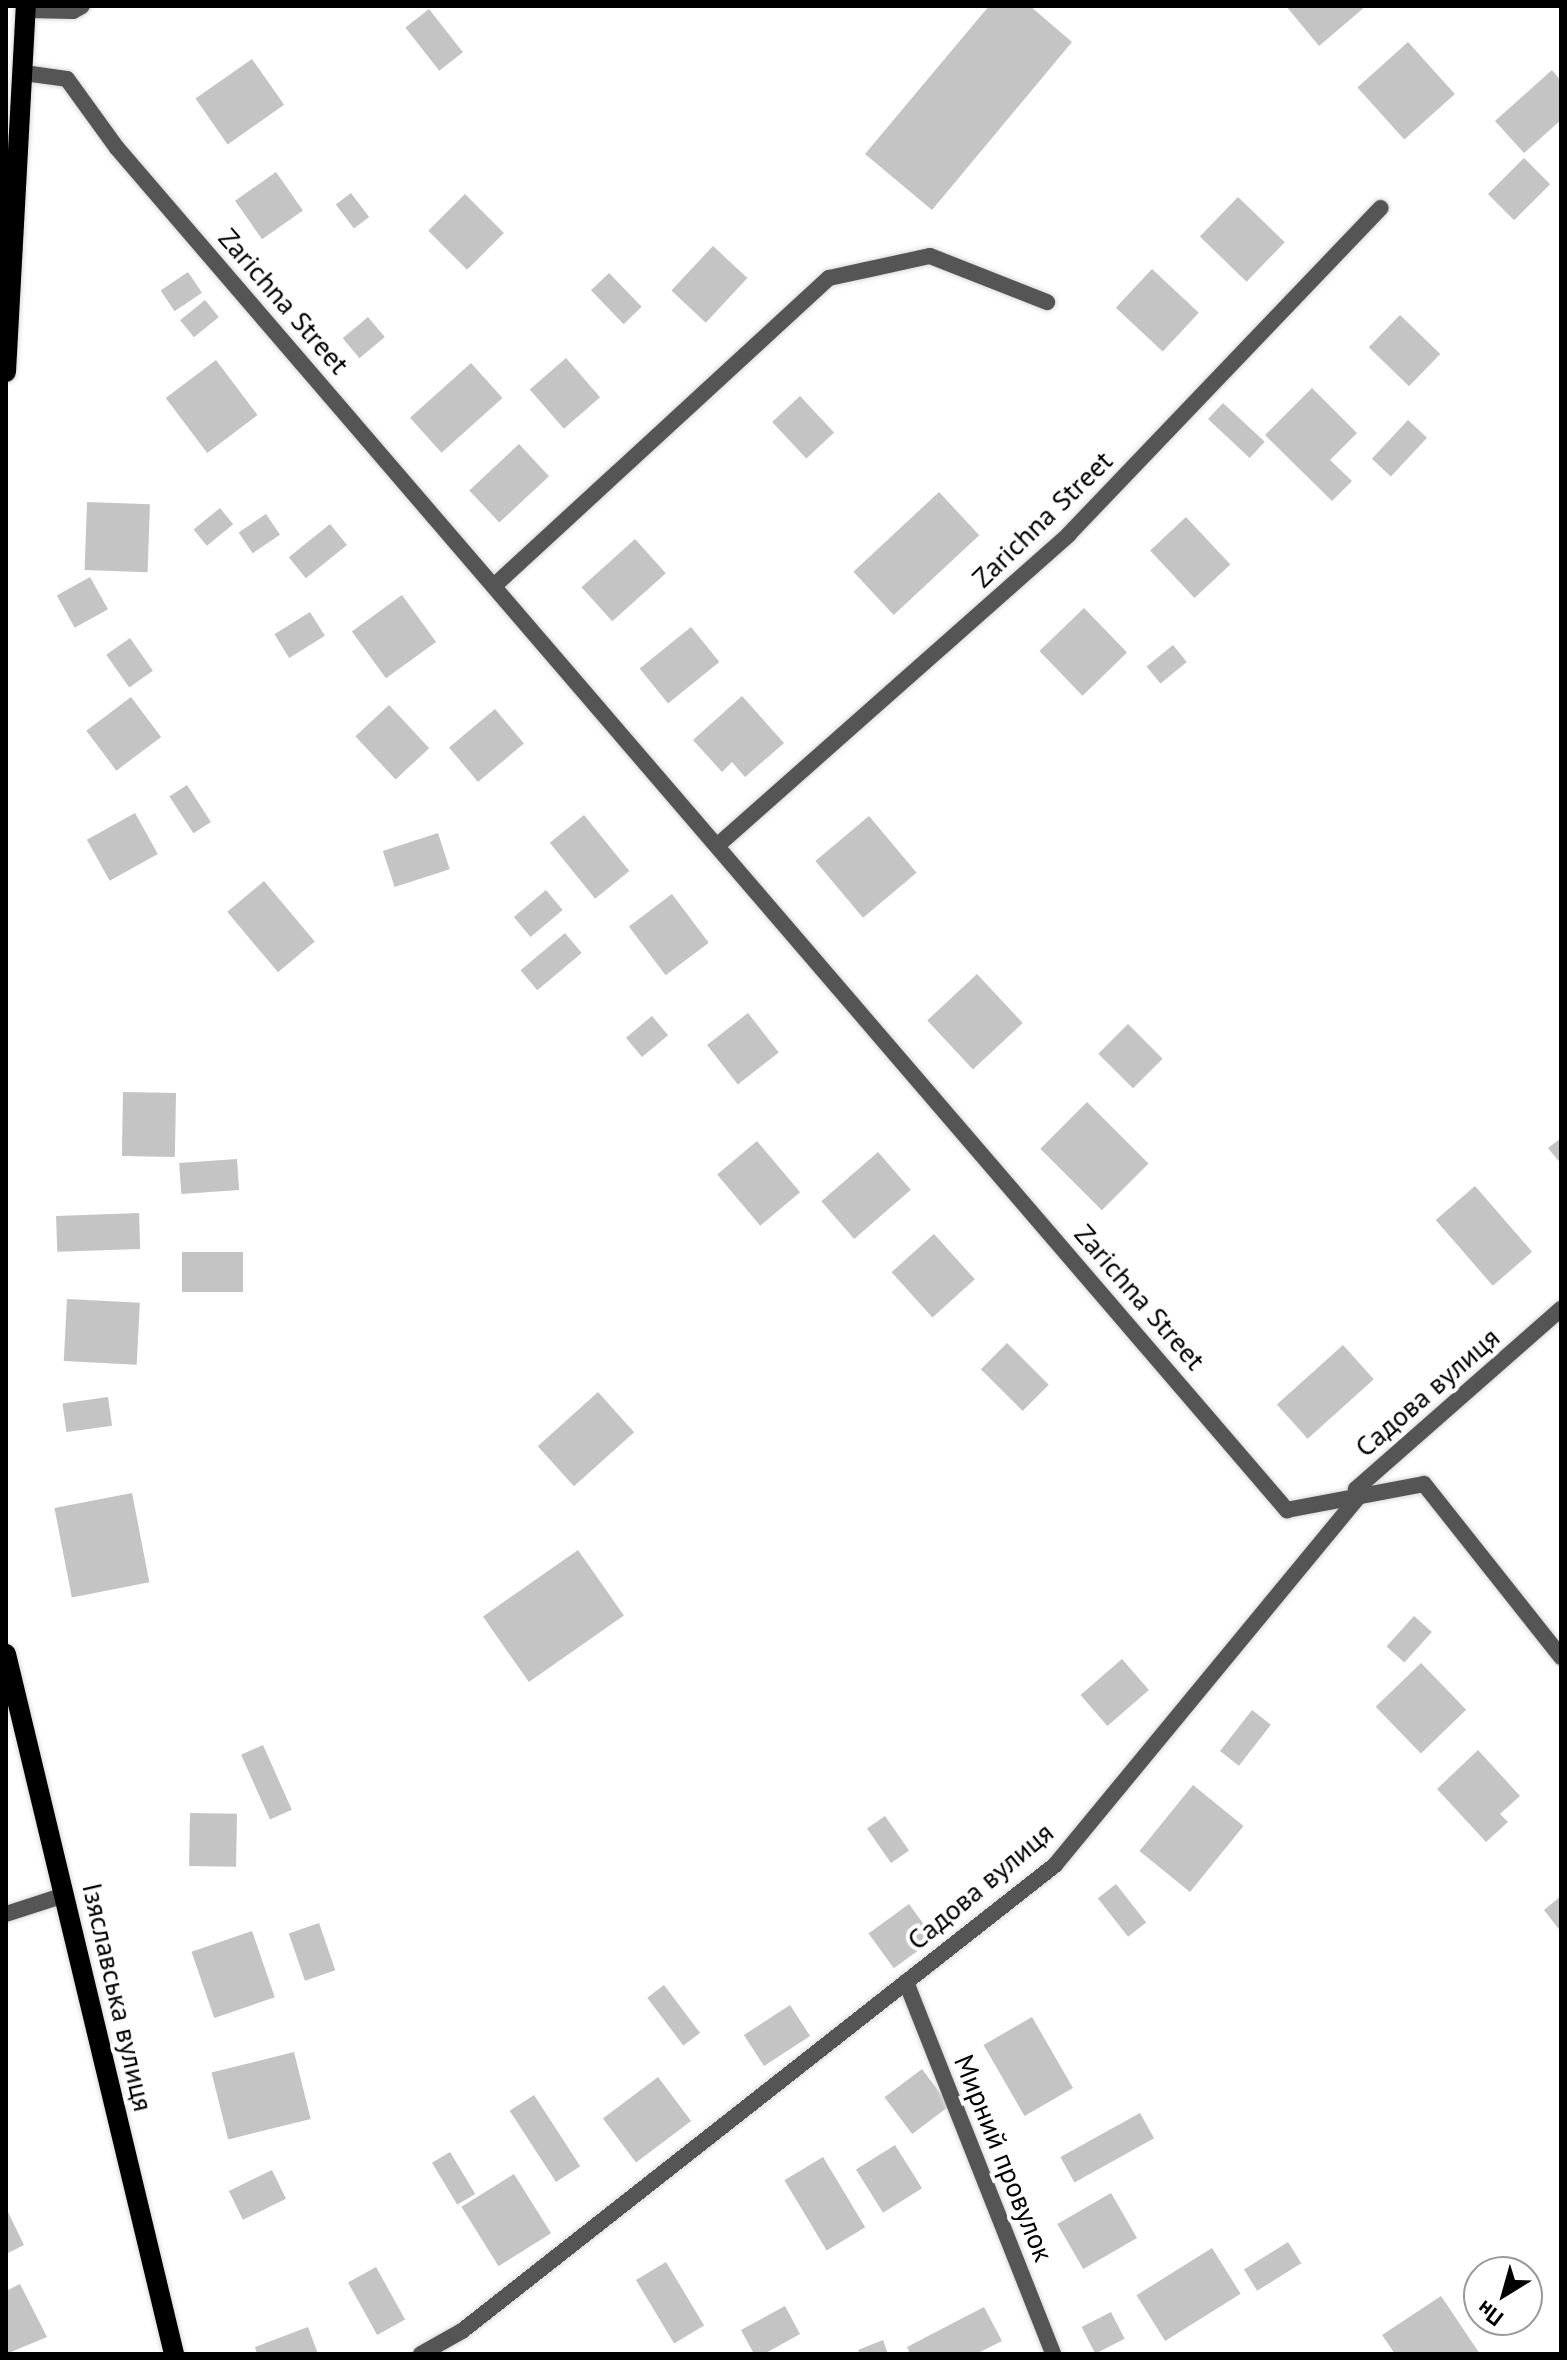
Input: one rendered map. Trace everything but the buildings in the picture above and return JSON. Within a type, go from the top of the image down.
[{"type":"main road","points":[[6,372],[26,8]]},
{"type":"main road","name":"Ізяславська вулиця","points":[[6,1654],[174,2354]]},
{"type":"street","points":[[26,8],[73,11],[82,6]]},
{"type":"street","name":"Zarichna Street","points":[[24,73],[67,79],[117,148],[1287,1510],[1424,1484],[1561,1657]]},
{"type":"street","name":"Zarichna Street","points":[[718,845],[1069,534],[1381,208]]},
{"type":"street","points":[[495,585],[829,278],[930,256],[1047,302]]},
{"type":"street","name":"Садова вулиця","points":[[421,2354],[462,2331],[1055,1865],[1357,1498],[1356,1489],[1561,1309]]},
{"type":"street","points":[[6,1914],[65,1895]]},
{"type":"street","name":"Мирний провулок","points":[[906,1982],[1053,2354]]}]
